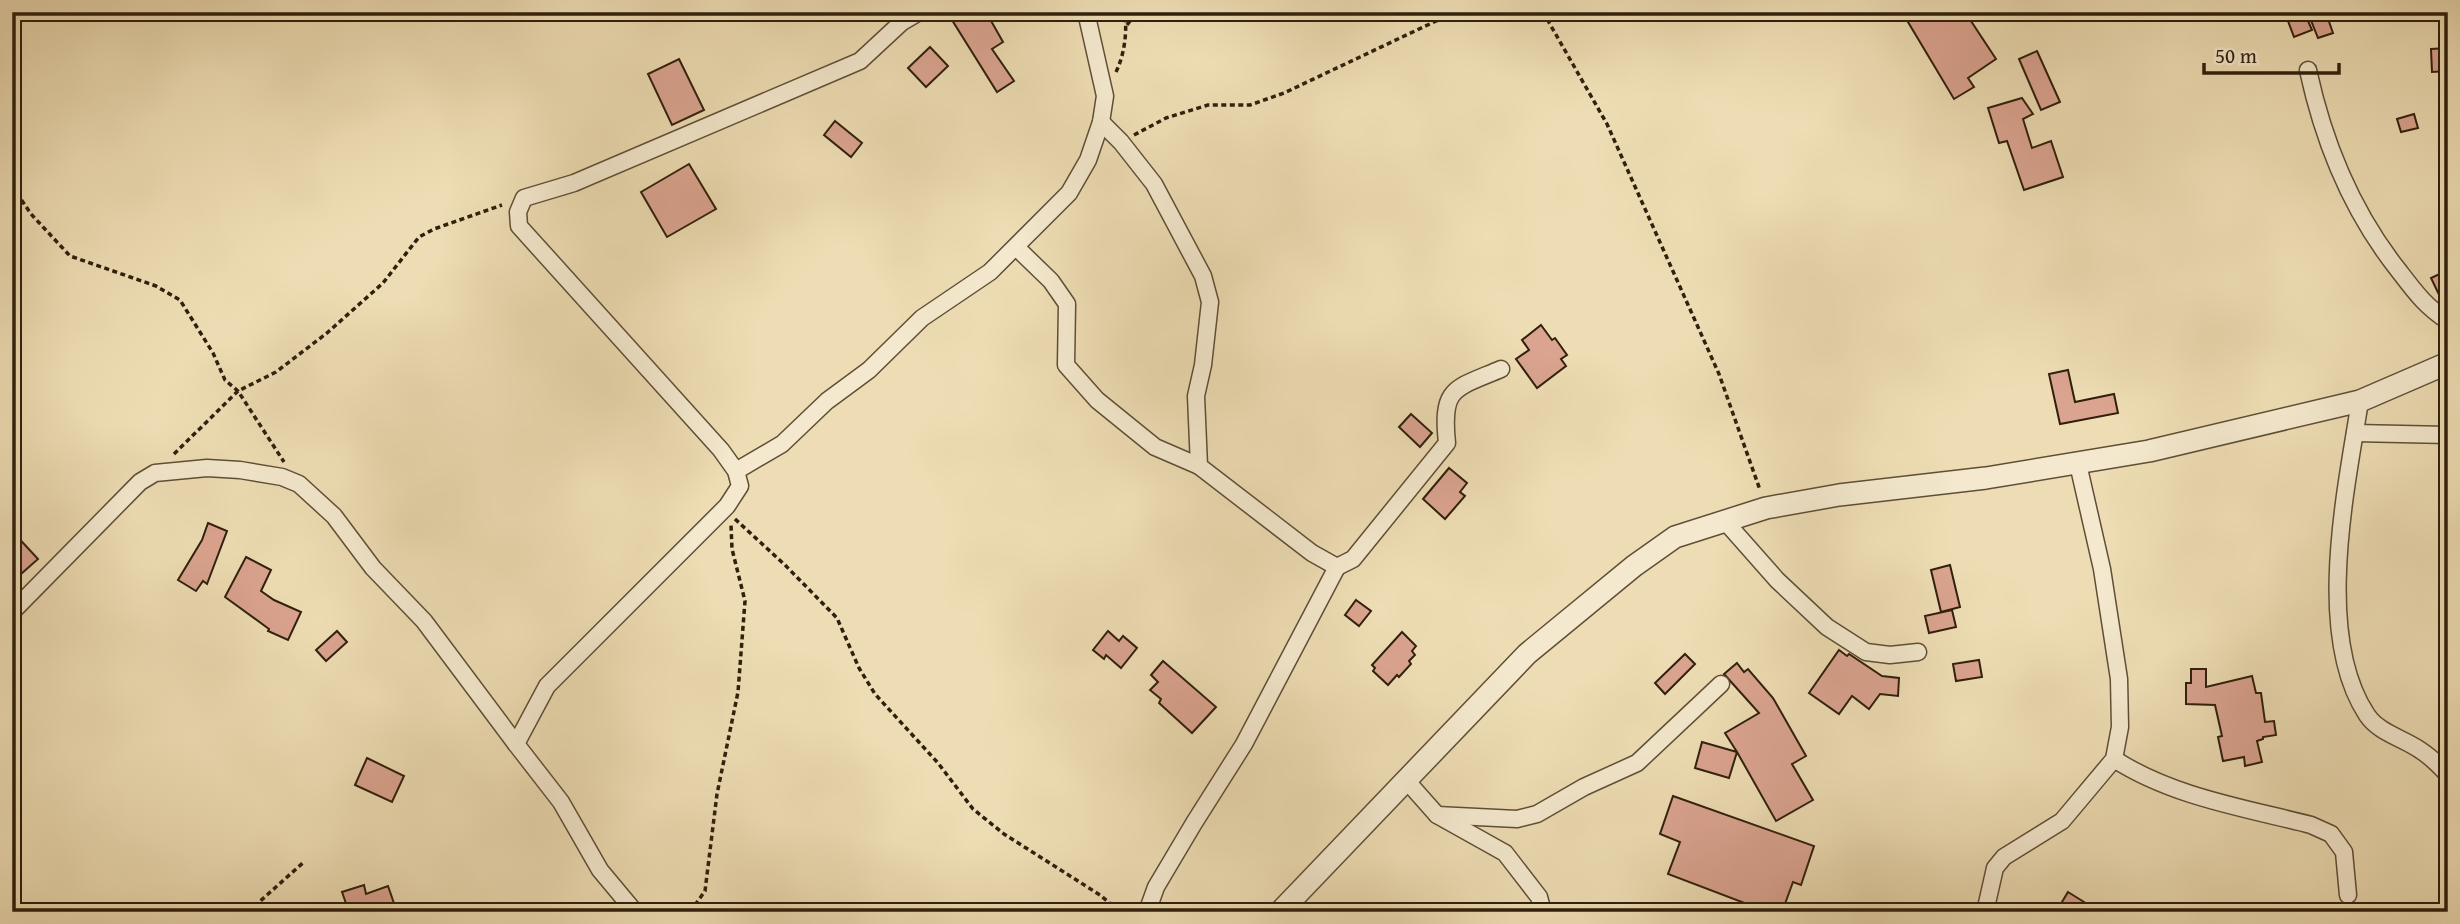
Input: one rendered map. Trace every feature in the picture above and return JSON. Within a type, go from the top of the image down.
[{"type":"street","points":[[516,744],[547,686],[727,506],[740,486],[736,471],[721,450],[519,226],[518,212],[524,198],[574,183],[860,61],[902,22],[919,12]]},
{"type":"street","points":[[736,471],[782,444],[827,401],[869,370],[922,318],[990,272],[1069,193],[1088,160],[1101,122],[1105,96],[1086,12]]},
{"type":"street","points":[[2308,70],[2316,106],[2346,188],[2377,243],[2427,307],[2448,321]]},
{"type":"street","points":[[1101,122],[1121,142],[1154,184],[1203,276],[1210,302],[1203,366],[1195,396],[1199,466]]},
{"type":"street","points":[[1016,247],[1051,281],[1067,304],[1066,365],[1097,400],[1155,447],[1199,466],[1312,553],[1337,567]]},
{"type":"street","points":[[1280,912],[1527,654],[1634,566],[1675,537],[1766,508],[1839,495],[1986,478],[2149,451],[2360,401],[2448,363]]},
{"type":"street","points":[[1147,912],[1156,887],[1244,744],[1337,567],[1353,559],[1447,443],[1444,417],[1449,397],[1462,386],[1501,369]]},
{"type":"street","points":[[2360,401],[2346,484],[2336,599],[2344,654],[2354,687],[2368,716],[2381,728],[2419,748],[2448,775]]},
{"type":"street","points":[[2355,433],[2448,435]]},
{"type":"street","points":[[1985,912],[1995,868],[2004,857],[2062,821],[2115,759],[2120,727],[2119,680],[2102,569],[2078,464]]},
{"type":"street","points":[[12,612],[140,482],[155,473],[207,468],[240,470],[282,477],[299,484],[334,516],[373,568],[424,621],[561,802],[600,870],[635,912]]},
{"type":"street","points":[[1724,520],[1777,580],[1827,626],[1866,652],[1890,655],[1918,652]]},
{"type":"street","points":[[1437,815],[1517,819],[1537,814],[1584,787],[1637,763],[1721,684]]},
{"type":"street","points":[[2115,759],[2167,787],[2311,825],[2332,834],[2344,852],[2348,895]]},
{"type":"street","points":[[1406,780],[1437,815],[1505,853],[1539,897],[1544,912]]},
{"type":"path","points":[[1105,96],[1122,60],[1125,12]]},
{"type":"path","points":[[1126,27],[1137,12]]},
{"type":"path","points":[[1121,142],[1166,118],[1208,106],[1250,105],[1284,93],[1455,12]]},
{"type":"path","points":[[1543,12],[1607,124],[1719,374],[1766,508]]},
{"type":"path","points":[[12,186],[31,214],[70,256],[156,286],[180,300],[213,353],[225,380],[238,391],[299,484]]},
{"type":"path","points":[[155,473],[238,391],[276,373],[327,333],[383,283],[419,237],[434,229],[524,198]]},
{"type":"path","points":[[690,912],[705,891],[717,794],[738,692],[745,601],[732,549],[731,516],[785,565],[837,618],[859,668],[875,694],[938,763],[973,809],[1004,834],[1100,895],[1120,912]]},
{"type":"path","points":[[248,912],[305,861]]},
{"type":"building","points":[[965,12],[986,12],[1003,42],[992,49],[1014,81],[997,92],[952,20]]},
{"type":"building","points":[[1924,12],[1965,12],[1996,59],[1968,78],[1974,87],[1954,99],[1908,22]]},
{"type":"building","points":[[2326,13],[2333,33],[2318,38],[2310,18]]},
{"type":"building","points":[[2305,14],[2312,30],[2294,37],[2288,21]]},
{"type":"building","points":[[930,47],[948,66],[926,87],[908,68]]},
{"type":"building","points":[[2448,48],[2448,71],[2432,72],[2431,49]]},
{"type":"building","points":[[2037,51],[2060,102],[2041,110],[2019,59]]},
{"type":"building","points":[[679,59],[704,110],[672,125],[648,74]]},
{"type":"building","points":[[2022,98],[2033,114],[2023,119],[2032,148],[2051,141],[2063,177],[2024,190],[2007,141],[1999,143],[1988,108]]},
{"type":"building","points":[[2414,114],[2418,128],[2401,132],[2397,119]]},
{"type":"building","points":[[835,121],[862,143],[851,157],[824,135]]},
{"type":"building","points":[[689,164],[716,209],[667,237],[641,192]]},
{"type":"building","points":[[2448,270],[2448,308],[2431,278]]},
{"type":"building","points":[[1541,325],[1567,355],[1561,359],[1566,366],[1537,388],[1516,359],[1529,350],[1522,340]]},
{"type":"building","points":[[2068,370],[2075,402],[2114,394],[2118,413],[2060,424],[2049,374]]},
{"type":"building","points":[[1411,414],[1432,433],[1420,447],[1399,427]]},
{"type":"building","points":[[1449,468],[1467,483],[1460,492],[1465,496],[1445,519],[1423,499]]},
{"type":"building","points":[[208,523],[227,531],[207,584],[203,581],[196,591],[178,580],[202,540]]},
{"type":"building","points":[[12,531],[38,559],[12,582]]},
{"type":"building","points":[[246,557],[271,570],[261,591],[301,612],[288,640],[268,631],[269,629],[225,597]]},
{"type":"building","points":[[1950,565],[1960,607],[1941,612],[1931,570]]},
{"type":"building","points":[[1356,600],[1371,611],[1359,626],[1345,615]]},
{"type":"building","points":[[1952,610],[1956,627],[1929,633],[1925,616]]},
{"type":"building","points":[[337,631],[347,642],[326,661],[316,650]]},
{"type":"building","points":[[1108,631],[1119,641],[1123,636],[1137,648],[1121,668],[1106,655],[1104,659],[1093,650]]},
{"type":"building","points":[[1402,632],[1416,646],[1412,651],[1415,655],[1409,661],[1411,664],[1388,685],[1373,671],[1375,668],[1372,665]]},
{"type":"building","points":[[1839,650],[1882,676],[1899,678],[1898,696],[1880,694],[1869,709],[1852,696],[1839,714],[1809,693]]},
{"type":"building","points":[[1685,654],[1695,664],[1665,694],[1655,683]]},
{"type":"building","points":[[1979,660],[1982,677],[1956,681],[1953,664]]},
{"type":"building","points":[[1163,661],[1216,707],[1192,733],[1159,703],[1161,699],[1150,690],[1158,682],[1151,675]]},
{"type":"building","points":[[1737,663],[1744,672],[1748,669],[1773,698],[1806,756],[1792,764],[1813,800],[1776,821],[1725,733],[1759,713],[1724,674]]},
{"type":"building","points":[[2191,669],[2206,669],[2206,687],[2252,676],[2256,693],[2261,693],[2265,722],[2274,721],[2276,735],[2257,741],[2262,762],[2245,766],[2244,757],[2223,761],[2218,737],[2222,736],[2215,705],[2186,704],[2186,683],[2191,683]]},
{"type":"building","points":[[1702,742],[1737,752],[1729,778],[1695,768]]},
{"type":"building","points":[[367,758],[404,776],[392,802],[355,785]]},
{"type":"building","points":[[1673,796],[1814,846],[1801,885],[1793,882],[1782,912],[1768,912],[1668,874],[1680,842],[1660,834]]},
{"type":"building","points":[[364,885],[366,894],[388,886],[397,912],[349,912],[342,892]]},
{"type":"building","points":[[2068,892],[2100,912],[2056,912]]}]
